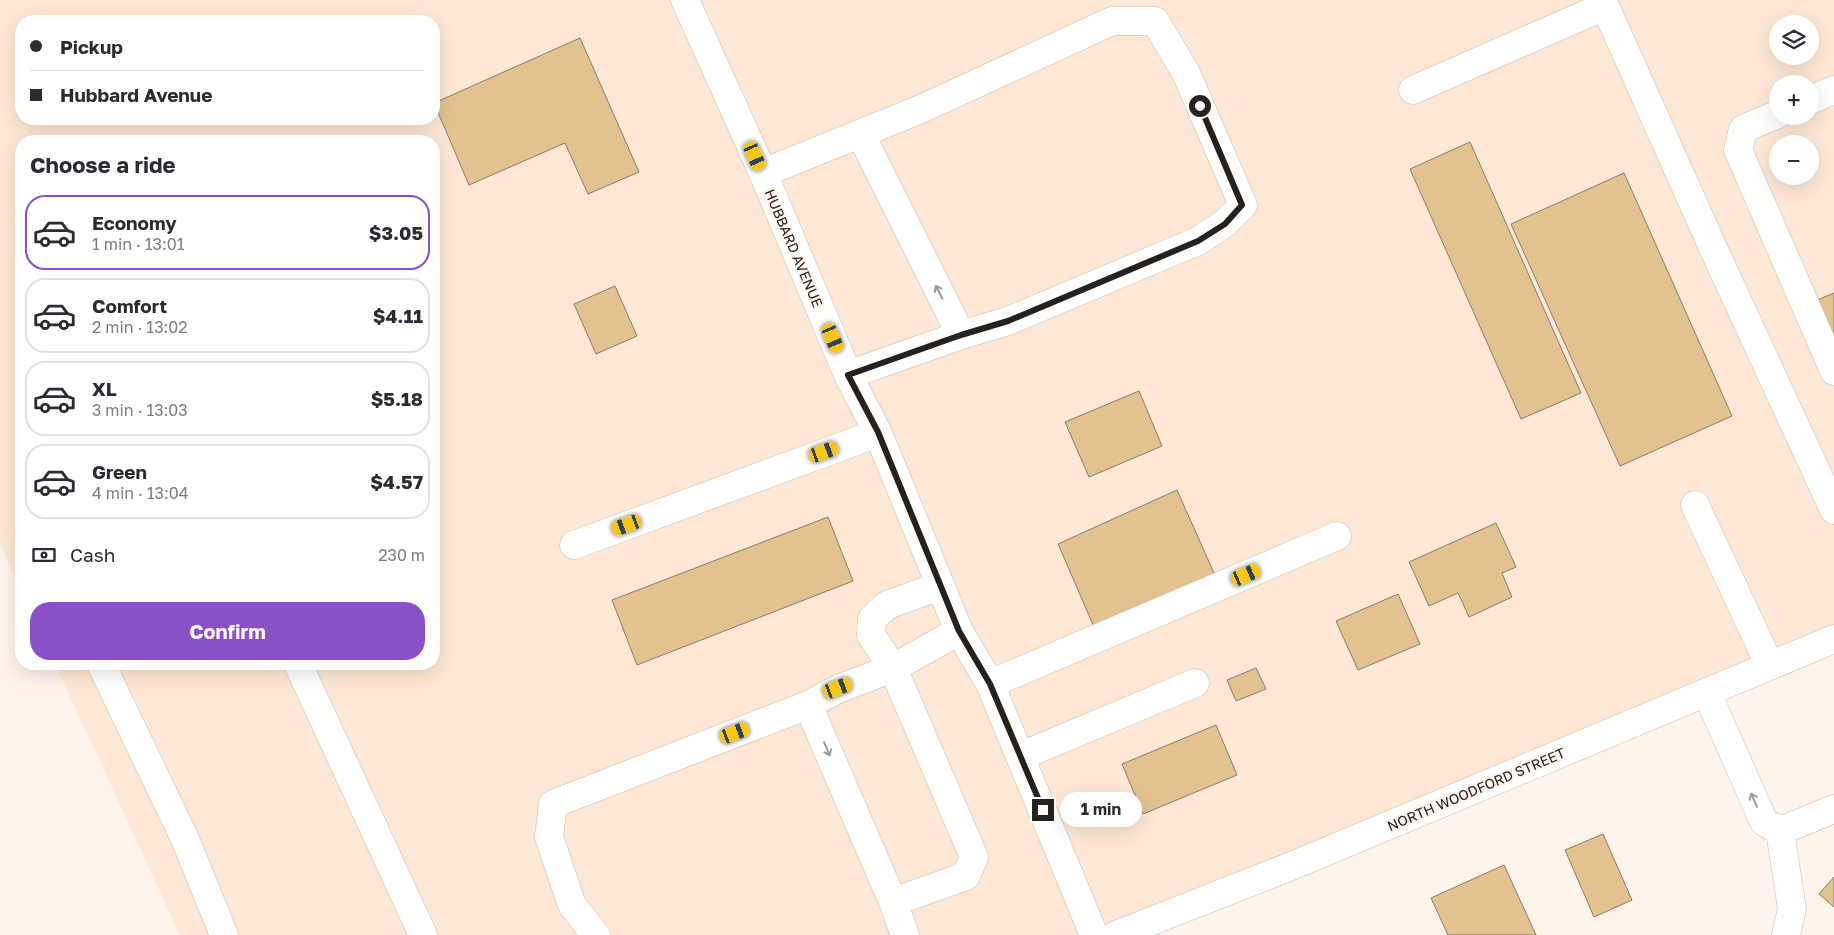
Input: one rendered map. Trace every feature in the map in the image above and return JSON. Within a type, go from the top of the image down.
[{"type":"street","name":"HUBBARD AVENUE","points":[[685,0],[762,173],[848,375],[878,432],[959,631],[990,684],[1094,935]]},
{"type":"street","points":[[1413,90],[1606,6],[1710,241],[1834,510]]},
{"type":"street","points":[[762,173],[922,110],[1112,21],[1155,21],[1186,73],[1242,205],[1225,224],[1198,241],[1008,321],[961,335],[848,375]]},
{"type":"street","points":[[1819,96],[1834,90]]},
{"type":"street","points":[[1769,118],[1743,129],[1738,150],[1834,371]]},
{"type":"street","points":[[861,135],[961,335]]},
{"type":"street","points":[[574,545],[878,432]]},
{"type":"street","points":[[1695,505],[1770,666]]},
{"type":"street","points":[[990,684],[1337,536]]},
{"type":"street","points":[[893,902],[966,876],[974,857],[893,668],[871,635],[872,619],[887,605],[940,586]]},
{"type":"street","points":[[596,935],[572,905],[549,837],[553,804],[808,705],[838,688],[893,668],[959,631]]},
{"type":"street","name":"NORTH WOODFORD STREET","points":[[1128,933],[1834,640]]},
{"type":"street","points":[[104,670],[185,839],[224,935]]},
{"type":"street","points":[[301,670],[423,935]]},
{"type":"street","points":[[1021,756],[1195,683]]},
{"type":"street","points":[[1707,693],[1764,822],[1780,831]]},
{"type":"street","points":[[808,705],[893,902],[905,935]]},
{"type":"street","points":[[1780,831],[1834,809]]},
{"type":"street","points":[[1780,831],[1792,909],[1786,935]]},
{"type":"shaded area","points":[[0,0],[1834,0],[1834,639],[1116,935],[180,935],[58,670],[440,670],[440,135],[15,135],[15,577],[0,543]]},
{"type":"building","points":[[580,38],[639,172],[588,194],[565,143],[469,185],[440,117],[440,100]]},
{"type":"building","points":[[1470,142],[1581,393],[1521,419],[1410,169]]},
{"type":"building","points":[[1624,173],[1732,416],[1620,466],[1511,224]]},
{"type":"building","points":[[615,286],[637,336],[596,354],[574,304]]},
{"type":"building","points":[[1834,293],[1834,342],[1817,300]]},
{"type":"building","points":[[1139,391],[1162,446],[1089,477],[1065,422]]},
{"type":"building","points":[[1177,490],[1218,582],[1098,636],[1058,544]]},
{"type":"building","points":[[828,517],[853,581],[637,665],[612,600]]},
{"type":"building","points":[[1496,523],[1516,567],[1502,573],[1512,597],[1469,617],[1458,593],[1429,606],[1409,562]]},
{"type":"building","points":[[1398,594],[1420,644],[1358,670],[1336,621]]},
{"type":"building","points":[[1256,668],[1266,689],[1236,701],[1227,680]]},
{"type":"building","points":[[1216,725],[1237,775],[1143,814],[1122,764]]},
{"type":"building","points":[[1603,834],[1632,900],[1594,917],[1565,850]]},
{"type":"building","points":[[1504,865],[1536,935],[1448,935],[1431,898]]},
{"type":"building","points":[[1834,877],[1834,907],[1819,894]]},
{"type":"route","points":[[1043,810],[990,684],[959,631],[878,432],[848,375],[961,335],[1008,321],[1198,241],[1225,224],[1242,205],[1200,106]]}]
